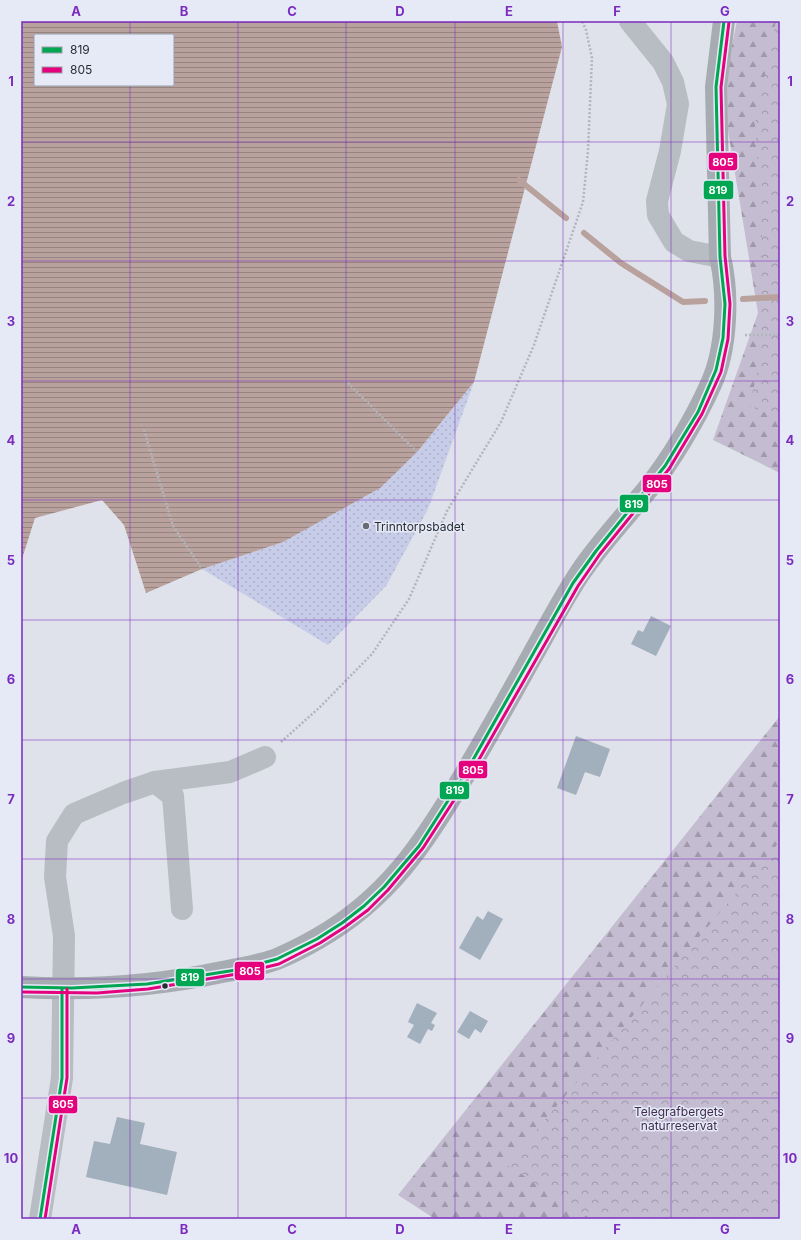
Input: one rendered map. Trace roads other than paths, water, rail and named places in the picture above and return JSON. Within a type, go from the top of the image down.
[{"type":"main road","points":[[21,987],[62,989],[150,985],[211,975],[276,959],[319,938],[364,908],[393,880],[417,851],[447,805],[578,576],[605,538],[649,488],[682,439],[713,382],[724,335],[724,274],[720,257],[716,87],[724,21]]},
{"type":"street","points":[[630,21],[662,62],[673,82],[678,104],[670,151],[657,201],[658,215],[674,242],[689,251],[720,257]]},
{"type":"street","points":[[40,1219],[62,1078],[62,989],[64,936],[55,877],[57,841],[74,814],[123,793],[155,782],[230,772],[265,757]]},
{"type":"street","points":[[155,782],[173,796],[182,909]]},
{"type":"waterway","points":[[519,180],[566,218]]},
{"type":"waterway","points":[[584,233],[621,263],[683,302],[705,301]]},
{"type":"waterway","points":[[743,299],[780,297]]},
{"type":"place","name":"Trinntorpsbadet","points":[[366,526]]},
{"type":"park label","name":"Telegrafbergets naturreservat","points":[[679,1118]]}]
